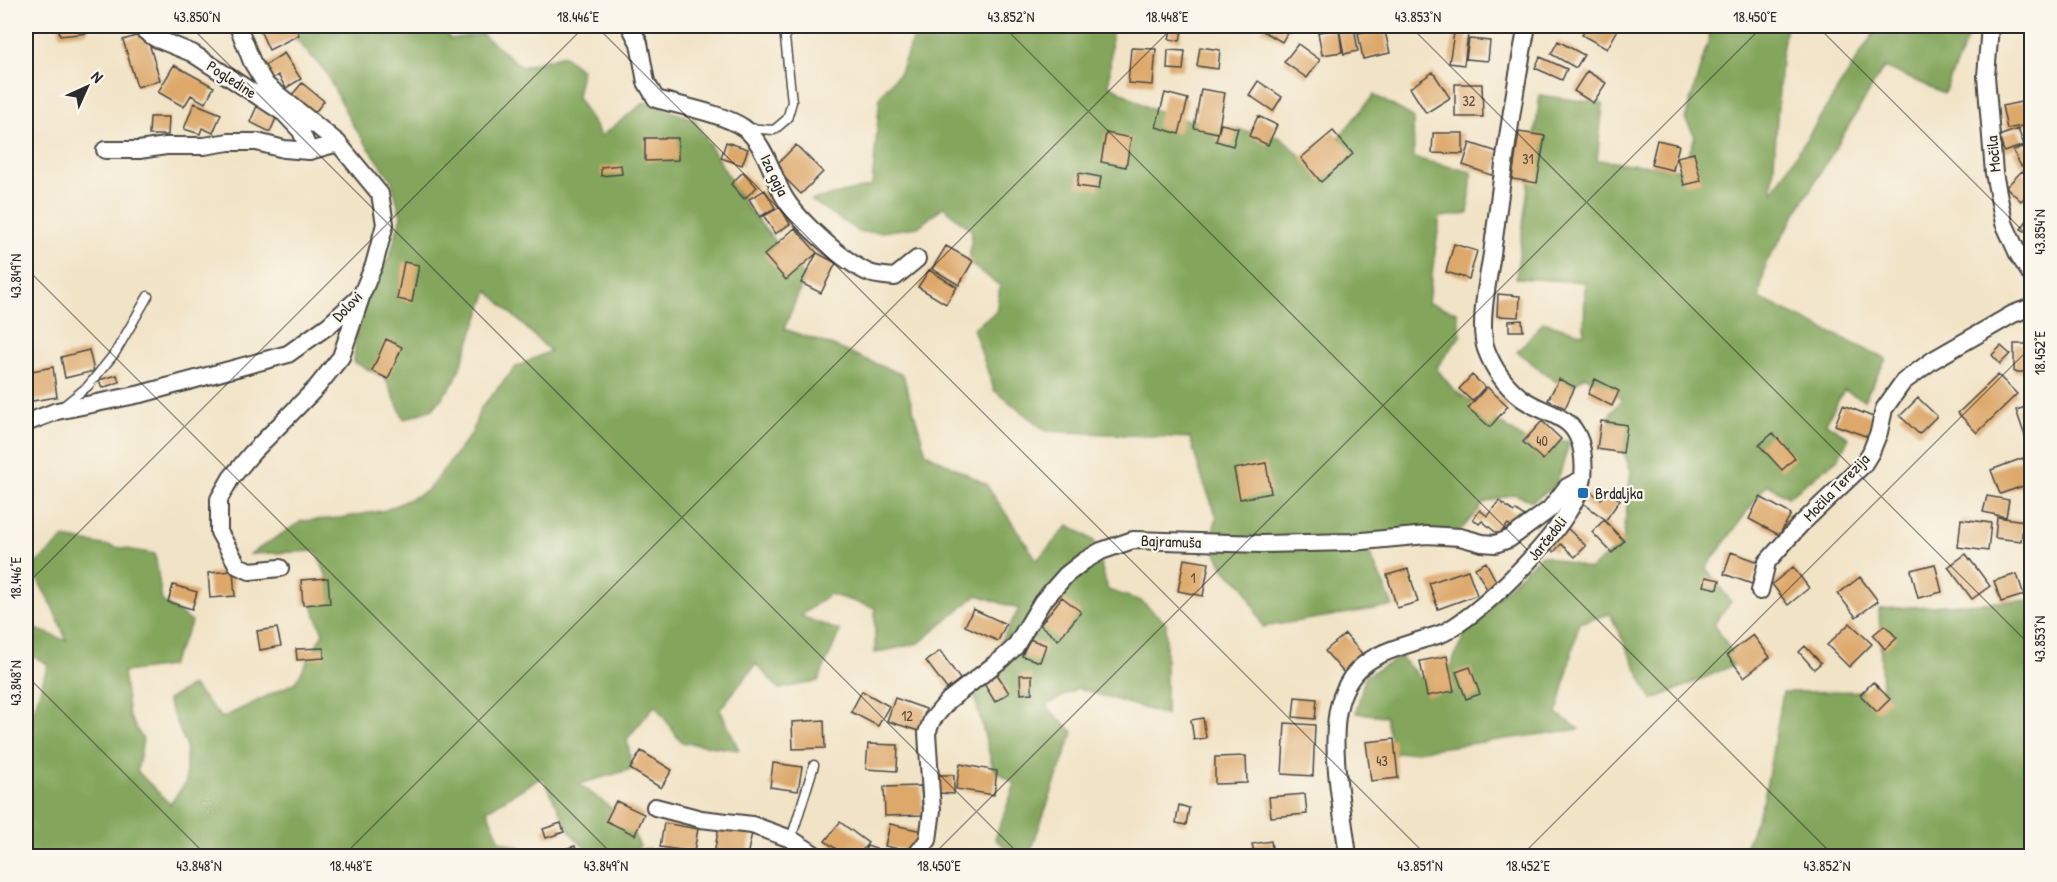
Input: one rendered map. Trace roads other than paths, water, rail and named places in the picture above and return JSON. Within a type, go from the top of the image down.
[{"type":"street","name":"Pogledine","points":[[138,26],[155,38],[192,53],[284,113],[301,131],[309,151]]},
{"type":"street","name":"Dolovi","points":[[26,423],[57,411],[141,394],[288,354],[329,325],[361,296],[374,265],[385,224],[380,194],[338,143],[266,85],[252,62],[238,26]]},
{"type":"street","name":"Iza gaja","points":[[630,26],[639,43],[646,82],[656,99],[724,118],[743,127],[759,142],[785,198],[835,251],[869,273],[895,277],[917,259]]},
{"type":"street","name":"Jarčedoli","points":[[1348,856],[1338,773],[1336,723],[1350,677],[1374,656],[1446,632],[1480,606],[1521,570],[1546,542],[1580,489],[1584,463],[1576,430],[1570,424],[1522,399],[1506,384],[1493,366],[1484,345],[1485,306],[1496,222],[1527,26]]},
{"type":"street","name":"Močila","points":[[1990,26],[1986,76],[1994,172],[2004,223],[2031,276]]},
{"type":"street","points":[[105,150],[257,142],[284,149],[309,151],[338,143]]},
{"type":"street","points":[[280,568],[250,571],[238,566],[219,532],[219,499],[231,478],[252,453],[316,388],[341,357],[361,296]]},
{"type":"street","name":"Močila Terezija","points":[[1760,591],[1767,562],[1800,525],[1863,465],[1875,442],[1884,409],[1903,382],[1934,360],[2013,314],[2031,307]]},
{"type":"street","name":"Bajramuša","points":[[934,856],[928,840],[932,810],[927,733],[932,720],[949,699],[1004,658],[1015,647],[1042,602],[1066,575],[1101,551],[1133,540],[1262,544],[1352,542],[1427,535],[1460,537],[1482,543],[1495,543],[1524,529],[1550,509],[1568,487],[1582,479]]},
{"type":"street","points":[[655,807],[701,819],[752,825],[791,839],[817,856]]},
{"type":"street","points":[[915,856],[928,840]]},
{"type":"lane","points":[[743,127],[774,130],[787,119],[792,102],[786,58],[784,30],[786,26]]},
{"type":"lane","points":[[57,411],[88,386],[115,353],[148,296]]},
{"type":"lane","points":[[791,839],[814,765]]},
{"type":"place","name":"Brdaljka","points":[[1583,493]]}]
